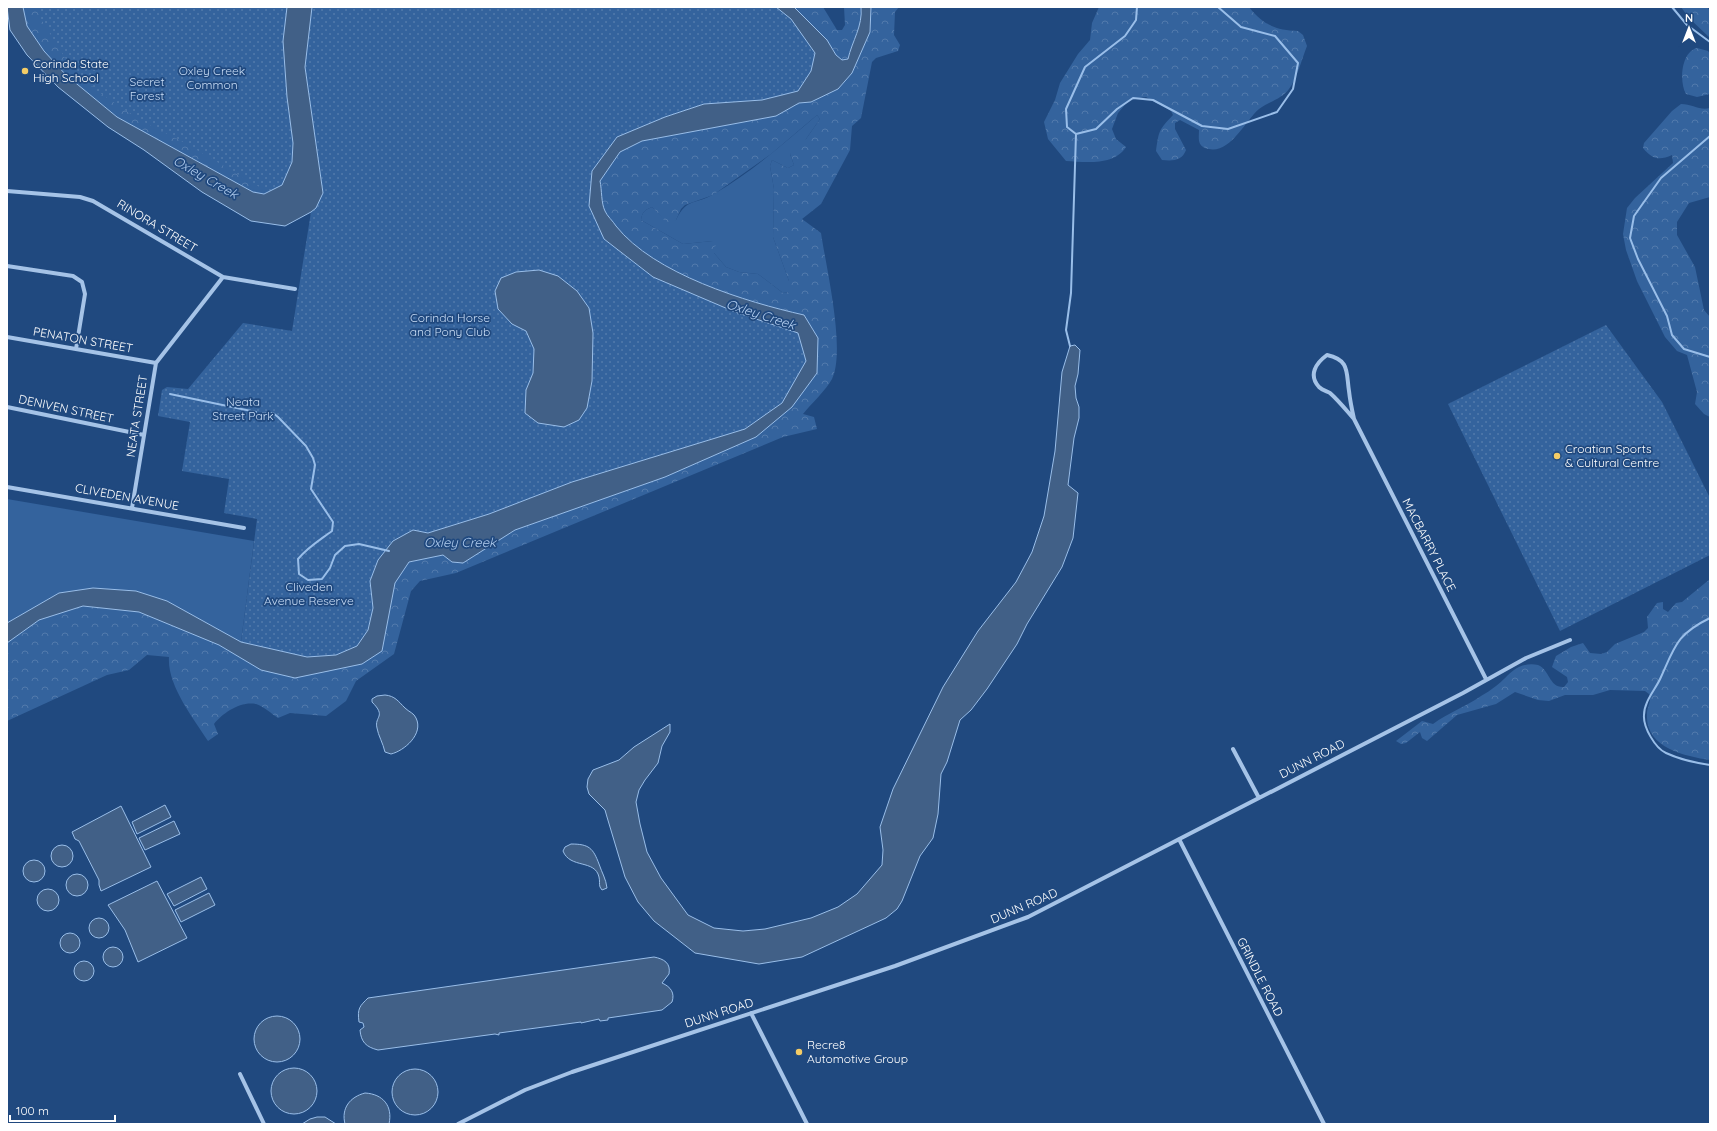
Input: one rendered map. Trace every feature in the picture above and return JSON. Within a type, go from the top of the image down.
[{"type":"street","name":"RINORA STREET","points":[[7,191],[80,197],[93,201],[223,277],[295,289]]},
{"type":"street","points":[[7,266],[73,276],[82,282],[85,294],[76,349]]},
{"type":"street","name":"NEATA STREET","points":[[132,508],[156,363],[223,277]]},
{"type":"street","name":"PENATON STREET","points":[[7,338],[156,363]]},
{"type":"street","name":"MACBARRY PLACE","points":[[1354,419],[1348,388],[1348,374],[1345,364],[1337,357],[1327,355],[1319,361],[1314,369],[1314,379],[1320,388],[1329,392],[1354,419],[1486,679]]},
{"type":"street","name":"DENIVEN STREET","points":[[7,407],[144,435]]},
{"type":"street","name":"CLIVEDEN AVENUE","points":[[7,487],[244,528]]},
{"type":"street","name":"DUNN ROAD","points":[[458,1124],[544,1082],[895,966],[1028,917],[1526,658],[1570,640]]},
{"type":"street","points":[[1233,749],[1259,798]]},
{"type":"street","name":"GRINDLE ROAD","points":[[1179,839],[1324,1124]]},
{"type":"street","points":[[751,1013],[808,1124]]},
{"type":"street","points":[[240,1074],[264,1124]]},
{"type":"green space","name":"Oxley Creek Common","points":[[23,7],[287,7],[283,41],[284,70],[293,143],[282,185],[264,194],[253,192],[117,117],[66,75],[44,51],[27,26]]},
{"type":"green space","name":"Oxley Creek Common","points":[[40,7],[287,7],[283,41],[287,97],[293,143],[292,162],[282,185],[268,192],[185,143],[138,119],[97,91],[65,58],[41,19]]},
{"type":"green space","name":"Corinda Horse and Pony Club","points":[[312,7],[776,7],[791,19],[815,53],[811,71],[798,91],[762,100],[704,104],[665,117],[617,137],[592,171],[604,239],[653,277],[735,312],[798,333],[806,361],[782,403],[745,429],[572,482],[489,514],[428,533],[413,530],[393,541],[370,581],[373,608],[368,630],[357,646],[336,655],[307,657],[241,642],[257,519],[224,513],[229,479],[182,471],[190,422],[158,416],[162,390],[167,387],[188,389],[243,323],[292,331],[311,212],[316,207],[323,193],[305,67]]},
{"type":"green space","points":[[794,7],[823,7],[837,30],[842,30],[845,25],[844,7],[861,7],[859,27],[848,59],[842,60],[836,55],[827,40]]},
{"type":"green space","points":[[871,7],[899,7],[895,12],[894,35],[900,45],[898,51],[876,58],[872,62],[861,118],[852,126],[850,150],[821,204],[802,219],[821,233],[834,308],[836,329],[836,366],[832,379],[803,414],[814,417],[817,429],[783,437],[456,573],[420,581],[411,591],[394,654],[356,681],[346,701],[326,716],[290,713],[278,718],[259,705],[244,704],[227,712],[214,724],[218,734],[208,741],[182,701],[172,679],[169,668],[169,657],[147,655],[129,670],[107,675],[7,721],[7,643],[39,620],[83,606],[139,612],[219,645],[261,670],[382,651],[395,583],[409,562],[443,555],[452,562],[463,562],[515,530],[665,477],[756,437],[818,338],[804,315],[729,294],[677,272],[654,258],[633,243],[607,215],[603,204],[600,181],[620,152],[642,141],[776,116],[799,103],[811,102],[838,89],[852,73],[870,32]],"holes":[[[817,115],[820,119],[806,139],[794,143],[790,154],[794,165],[788,168],[772,160],[770,166],[774,189],[773,237],[789,281],[789,292],[783,293],[758,274],[739,272],[726,267],[714,253],[714,247],[719,244],[713,241],[683,244],[641,220],[644,212],[652,207],[665,221],[671,223],[676,220],[681,209],[685,205],[713,195],[771,154]]]},
{"type":"green space","points":[[1099,7],[1249,7],[1259,18],[1270,25],[1277,28],[1298,31],[1303,35],[1307,46],[1297,74],[1289,89],[1279,98],[1259,109],[1235,137],[1221,148],[1214,149],[1202,147],[1199,140],[1199,130],[1180,120],[1175,123],[1175,129],[1186,150],[1177,160],[1162,160],[1156,151],[1158,139],[1162,127],[1173,115],[1171,111],[1146,97],[1129,100],[1118,113],[1112,129],[1116,139],[1126,147],[1121,153],[1099,162],[1066,161],[1048,139],[1044,122],[1055,100],[1060,83],[1078,54],[1090,40],[1092,23]]},
{"type":"green space","points":[[1681,7],[1707,7],[1710,11],[1710,38],[1689,18]]},
{"type":"green space","points":[[1697,48],[1708,51],[1710,54],[1710,94],[1697,97],[1686,94],[1682,75],[1688,55]]},
{"type":"green space","points":[[1681,104],[1703,109],[1710,108],[1710,197],[1689,203],[1677,222],[1677,235],[1695,267],[1704,310],[1710,317],[1710,417],[1704,414],[1695,404],[1697,392],[1687,355],[1677,351],[1665,337],[1637,281],[1626,250],[1623,234],[1627,208],[1635,198],[1673,163],[1672,155],[1663,158],[1656,158],[1650,155],[1643,148],[1644,143],[1672,111]]},
{"type":"green space","points":[[817,115],[820,119],[806,139],[790,154],[794,165],[788,168],[772,160],[770,166],[774,189],[773,237],[789,281],[789,292],[783,293],[758,274],[739,272],[726,267],[714,253],[713,241],[683,244],[641,220],[644,212],[652,207],[666,221],[676,220],[684,208],[692,202],[714,194],[741,176],[767,157]]},
{"type":"green space","points":[[1606,325],[1662,402],[1710,498],[1710,555],[1560,631],[1448,404]]},
{"type":"green space","points":[[7,499],[254,541],[241,642],[167,601],[136,591],[93,588],[59,593],[7,623]]},
{"type":"green space","points":[[1710,579],[1710,760],[1679,753],[1659,742],[1652,735],[1648,726],[1647,714],[1650,697],[1645,691],[1610,690],[1593,695],[1565,695],[1549,701],[1538,700],[1515,692],[1496,704],[1457,715],[1427,741],[1422,738],[1420,732],[1406,743],[1401,744],[1396,741],[1422,721],[1433,724],[1475,700],[1501,682],[1516,668],[1528,664],[1542,667],[1555,685],[1564,687],[1568,682],[1567,677],[1552,667],[1556,656],[1571,647],[1583,643],[1590,653],[1601,654],[1607,652],[1615,644],[1644,632],[1648,628],[1647,617],[1657,603],[1663,602],[1663,609],[1668,612],[1676,603],[1682,602]]},
{"type":"water","name":"Oxley Creek","points":[[7,7],[23,7],[27,26],[44,51],[66,75],[117,117],[253,192],[264,194],[282,185],[292,162],[293,143],[287,97],[283,41],[287,7],[312,7],[305,67],[323,193],[316,208],[285,226],[251,221],[202,192],[144,150],[108,127],[58,87],[27,55],[10,30]]},
{"type":"water","name":"Oxley Creek","points":[[776,7],[794,7],[827,40],[836,55],[842,60],[848,59],[859,27],[861,7],[871,7],[870,32],[852,73],[838,89],[811,102],[799,103],[776,116],[642,141],[620,152],[600,181],[603,204],[607,215],[633,243],[653,258],[702,284],[729,294],[804,315],[818,338],[817,373],[792,407],[756,437],[665,477],[515,530],[463,563],[452,562],[443,555],[409,562],[395,583],[382,651],[362,664],[295,678],[261,670],[219,645],[139,612],[83,606],[39,620],[7,643],[7,623],[59,593],[93,588],[136,591],[167,601],[241,642],[307,657],[336,655],[357,646],[368,630],[373,608],[370,581],[378,560],[393,541],[413,530],[428,533],[489,514],[572,482],[745,429],[782,403],[806,361],[798,333],[735,312],[653,277],[604,239],[589,206],[592,171],[617,137],[665,117],[704,104],[762,100],[798,91],[811,71],[815,53],[791,19]]},
{"type":"water","points":[[539,270],[558,276],[577,291],[589,308],[593,333],[592,381],[587,408],[579,420],[564,427],[538,423],[525,413],[526,390],[533,373],[534,349],[526,331],[512,324],[498,309],[495,291],[501,278],[516,272]]},
{"type":"water","points":[[1075,345],[1080,350],[1078,374],[1075,386],[1076,398],[1079,407],[1079,418],[1074,438],[1068,485],[1078,493],[1073,538],[1062,567],[1027,624],[1017,644],[987,689],[971,710],[960,720],[947,762],[941,774],[938,814],[933,838],[920,856],[902,901],[897,909],[886,918],[802,957],[759,964],[695,953],[654,921],[638,902],[625,877],[605,810],[589,794],[587,787],[588,779],[593,770],[619,760],[634,747],[670,724],[670,732],[662,746],[658,763],[639,790],[636,802],[640,824],[647,852],[661,878],[688,915],[714,928],[743,931],[765,929],[811,918],[838,907],[857,894],[882,865],[883,850],[880,827],[893,789],[943,687],[978,631],[1016,582],[1032,552],[1044,516],[1055,451],[1062,372],[1070,346]]},
{"type":"water","points":[[385,695],[394,698],[413,714],[418,724],[415,736],[407,746],[391,754],[385,752],[378,733],[377,721],[379,711],[372,702],[372,699],[377,696]]},
{"type":"water","points":[[165,805],[171,817],[137,834],[132,822]]},
{"type":"water","points":[[121,806],[151,867],[101,891],[99,880],[79,841],[75,839],[72,832]]},
{"type":"water","points":[[174,821],[180,834],[145,850],[139,838]]},
{"type":"water","points":[[571,844],[586,846],[595,854],[607,888],[602,890],[597,871],[566,857],[563,851],[565,847]]},
{"type":"water","points":[[62,845],[70,848],[73,856],[70,864],[62,867],[54,864],[51,856],[54,848]]},
{"type":"water","points":[[34,860],[42,863],[45,871],[42,879],[34,882],[26,879],[23,871],[26,863]]},
{"type":"water","points":[[77,874],[85,877],[88,885],[85,893],[77,896],[69,893],[66,885],[69,877]]},
{"type":"water","points":[[201,877],[207,889],[174,906],[167,894]]},
{"type":"water","points":[[157,881],[187,938],[138,962],[125,930],[108,905]]},
{"type":"water","points":[[48,889],[56,892],[59,900],[56,908],[48,911],[40,908],[37,900],[40,892]]},
{"type":"water","points":[[209,893],[215,905],[181,922],[175,910]]},
{"type":"water","points":[[99,918],[106,921],[109,928],[106,935],[99,938],[92,935],[89,928],[92,921]]},
{"type":"water","points":[[70,933],[77,936],[80,943],[77,950],[70,953],[63,950],[60,943],[63,936]]},
{"type":"water","points":[[113,947],[120,950],[123,957],[120,964],[113,967],[106,964],[103,957],[106,950]]},
{"type":"water","points":[[654,957],[664,960],[668,964],[669,974],[662,983],[668,986],[673,993],[672,1002],[662,1010],[608,1018],[608,1020],[600,1021],[599,1019],[581,1023],[499,1033],[499,1035],[495,1034],[378,1050],[367,1046],[362,1038],[360,1030],[364,1027],[363,1023],[359,1022],[358,1013],[361,1005],[368,998]]},
{"type":"water","points":[[84,961],[91,964],[94,971],[91,978],[84,981],[77,978],[74,971],[77,964]]},
{"type":"water","points":[[272,1016],[282,1016],[290,1020],[296,1026],[300,1034],[300,1044],[296,1052],[290,1058],[282,1062],[272,1062],[264,1058],[258,1052],[254,1044],[254,1034],[258,1026],[264,1020]]},
{"type":"water","points":[[289,1068],[299,1068],[307,1072],[313,1078],[317,1086],[317,1096],[313,1104],[307,1110],[299,1114],[289,1114],[281,1110],[275,1104],[271,1096],[271,1086],[275,1078],[281,1072]]},
{"type":"water","points":[[410,1069],[420,1069],[428,1073],[434,1079],[438,1087],[438,1097],[434,1105],[428,1111],[420,1115],[410,1115],[402,1111],[396,1105],[392,1097],[392,1087],[396,1079],[402,1073]]},
{"type":"water","points":[[365,1093],[377,1096],[385,1102],[389,1112],[389,1124],[345,1124],[344,1113],[348,1104],[355,1097]]},
{"type":"water","points":[[317,1117],[325,1117],[336,1124],[302,1124]]},
{"type":"waterway","points":[[1137,7],[1136,20],[1125,36],[1085,67],[1066,109],[1067,127],[1076,134],[1096,129],[1117,109],[1133,98],[1153,100],[1202,126],[1228,129],[1277,112],[1293,89],[1298,63],[1275,36],[1241,27],[1218,7]]},
{"type":"waterway","points":[[1672,7],[1687,25],[1710,42]]},
{"type":"waterway","points":[[1070,346],[1066,330],[1071,293],[1076,134]]},
{"type":"waterway","points":[[1710,136],[1661,178],[1634,216],[1630,238],[1638,259],[1667,316],[1672,335],[1684,349],[1710,357]]},
{"type":"waterway","points":[[170,394],[256,412]]},
{"type":"waterway","points":[[263,413],[273,413],[306,446],[315,465],[311,489],[333,522],[332,531],[310,547],[298,559],[299,574],[308,580],[322,579],[330,568],[335,555],[345,546],[359,544],[389,551]]},
{"type":"waterway","points":[[1710,618],[1690,630],[1678,642],[1659,682],[1648,700],[1644,715],[1645,725],[1650,737],[1658,747],[1666,753],[1682,759],[1710,765]]},
{"type":"place","name":"Corinda State High School","points":[[25,71]]},
{"type":"place","name":"Croatian Sports & Cultural Centre","points":[[1557,456]]},
{"type":"place","name":"Recre8 Automotive Group","points":[[799,1052]]},
{"type":"park label","name":"Secret Forest","points":[[147,89]]},
{"type":"park label","name":"Neata Street Park","points":[[243,409]]},
{"type":"park label","name":"Cliveden Avenue Reserve","points":[[309,594]]}]
